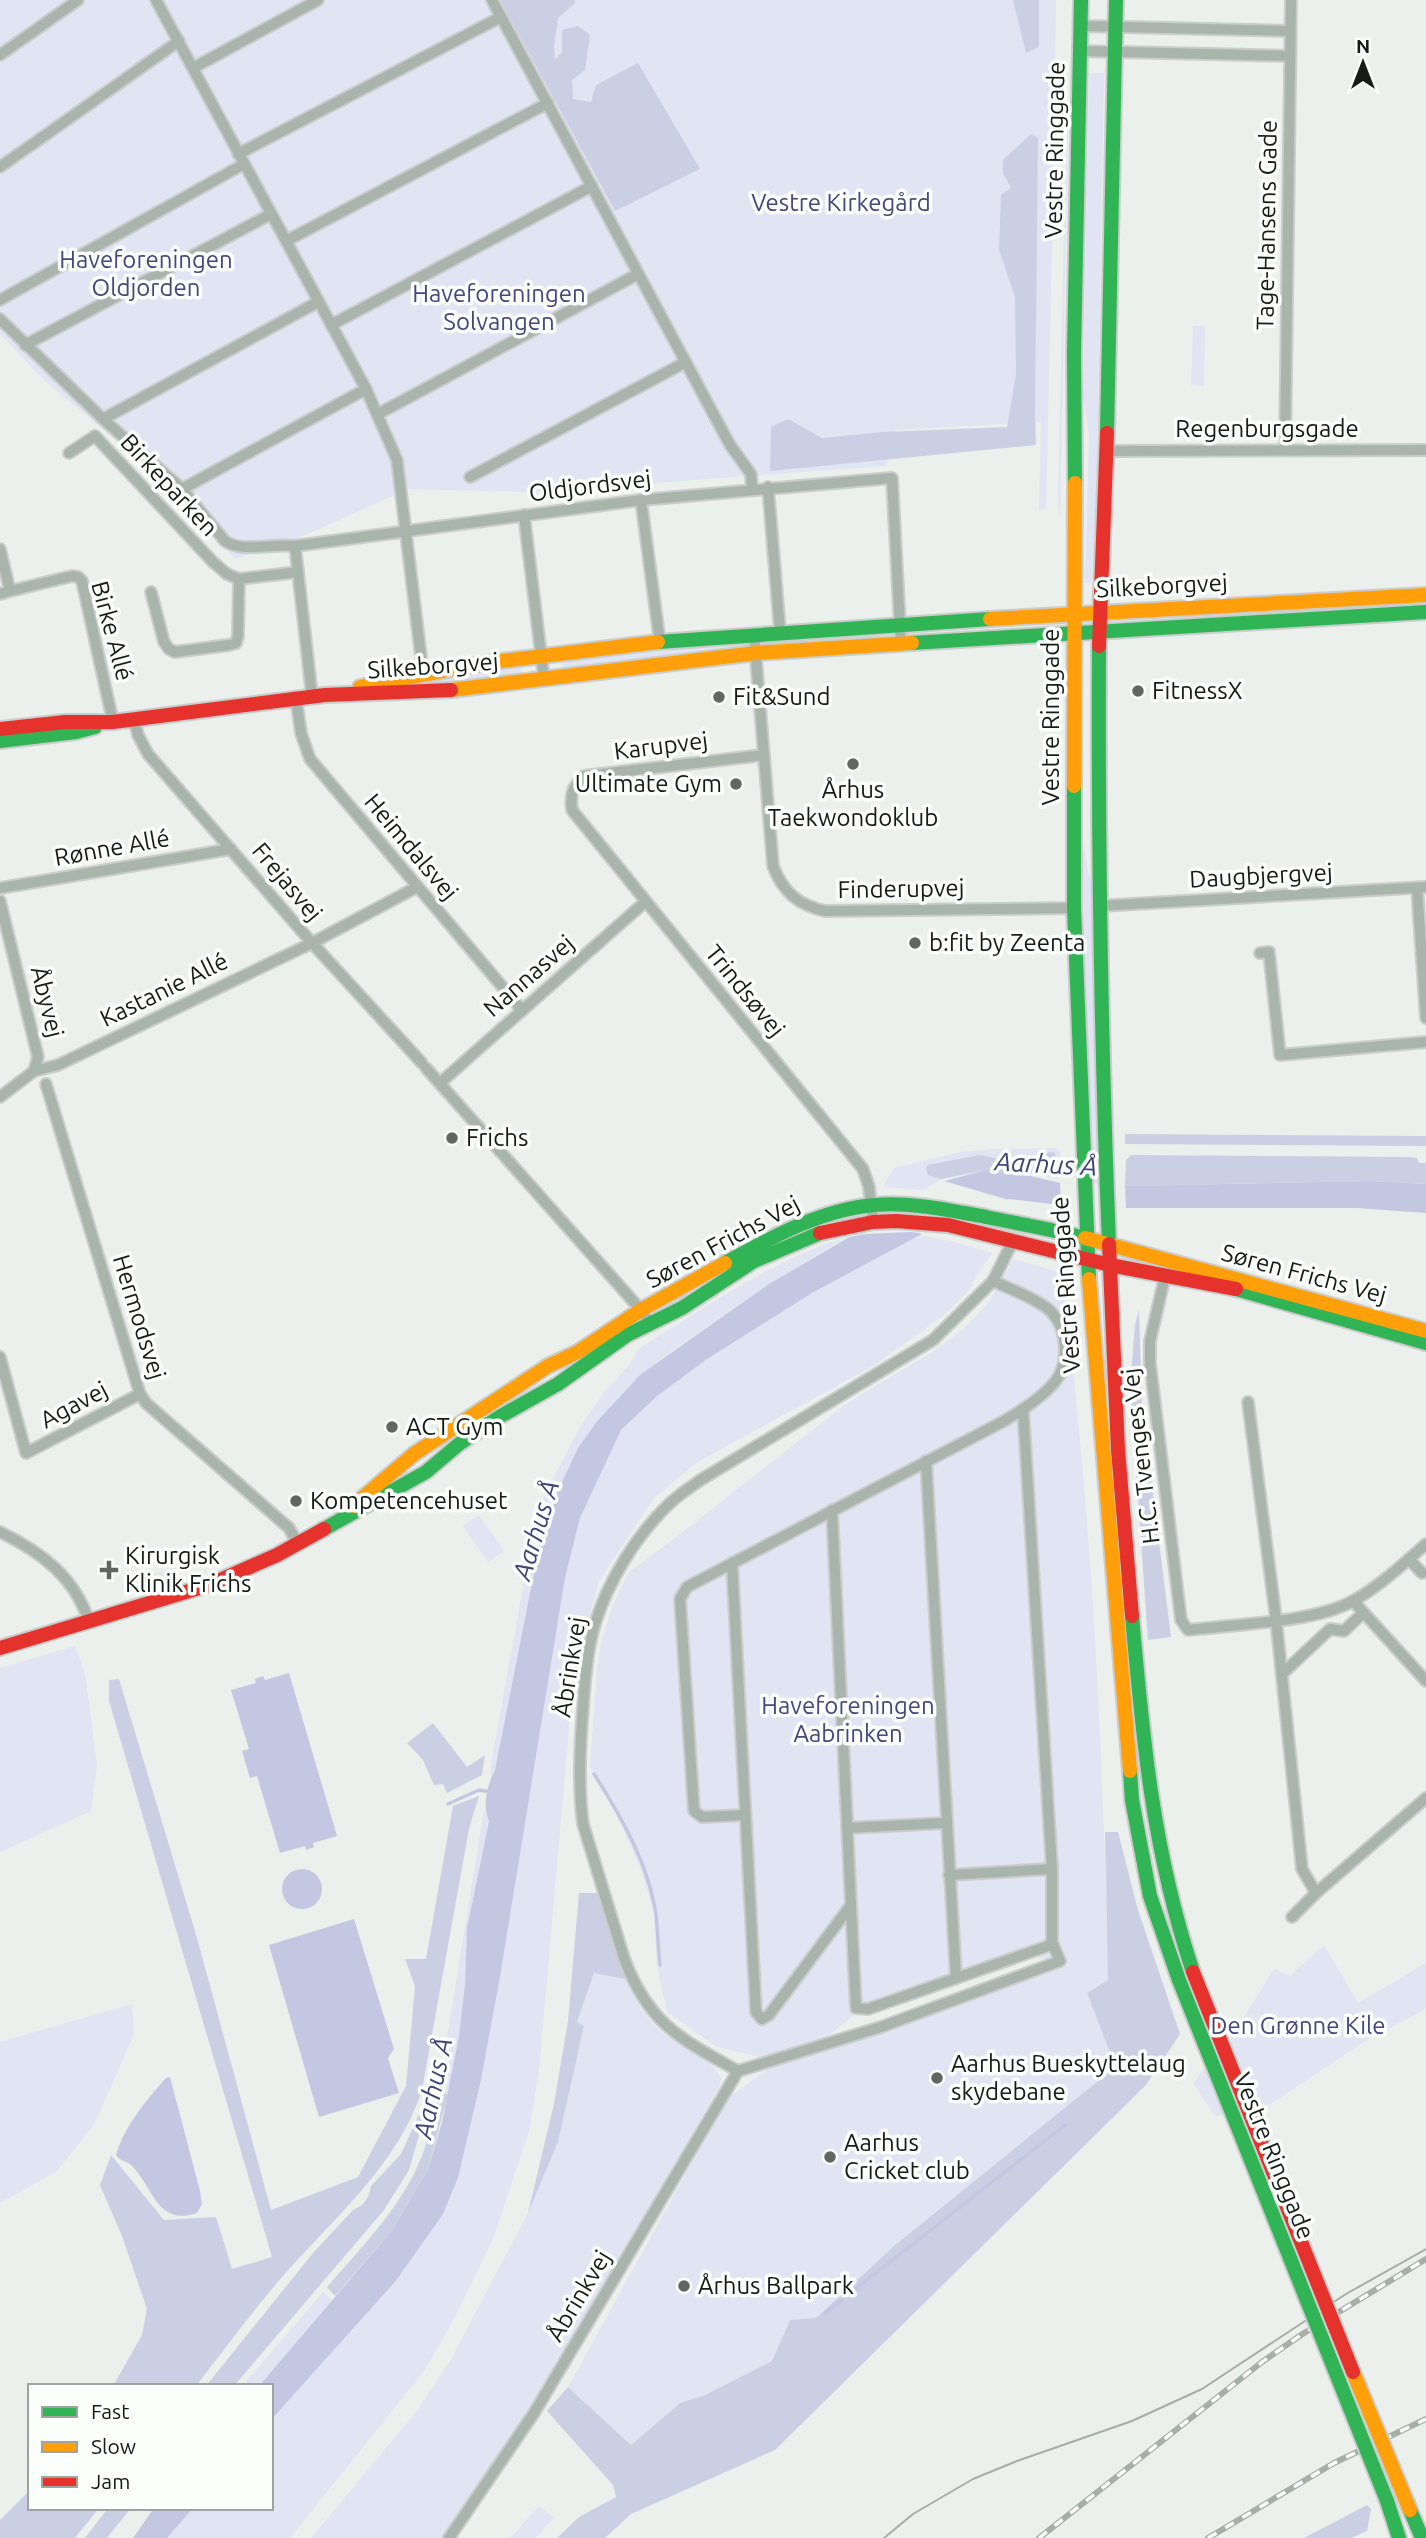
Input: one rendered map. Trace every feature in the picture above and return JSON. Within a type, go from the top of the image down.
[{"type":"street","points":[[0,55],[78,0]]},
{"type":"street","name":"Silkeborgvej","points":[[156,0],[366,389],[397,460],[423,673]]},
{"type":"street","points":[[193,68],[318,0]]},
{"type":"street","points":[[492,0],[730,445],[751,474],[752,489]]},
{"type":"street","name":"Vestre Ringgade","points":[[1081,0],[1074,353],[1074,908],[1083,1207],[1132,1800],[1150,1896],[1179,1980],[1399,2538]]},
{"type":"street","name":"Vestre Ringgade","points":[[1116,0],[1107,451],[1099,632],[1099,906],[1105,1184],[1118,1450],[1148,1788],[1167,1892],[1193,1972],[1422,2538]]},
{"type":"street","name":"Tage-Hansens Gade","points":[[1285,450],[1290,0]]},
{"type":"street","points":[[0,300],[241,159],[501,17]]},
{"type":"street","points":[[1080,26],[1290,31]]},
{"type":"street","points":[[0,167],[179,41]]},
{"type":"street","points":[[1080,51],[1290,56]]},
{"type":"street","points":[[286,241],[548,103]]},
{"type":"street","points":[[331,326],[592,186]]},
{"type":"street","points":[[25,345],[271,214]]},
{"type":"street","points":[[378,414],[638,274]]},
{"type":"street","points":[[103,419],[318,302]]},
{"type":"street","points":[[0,319],[103,419],[182,489],[366,389]]},
{"type":"street","points":[[470,477],[686,362]]},
{"type":"street","name":"Birkeparken","points":[[69,453],[94,436],[213,562],[227,574],[239,579]]},
{"type":"street","name":"Regenburgsgade","points":[[1107,451],[1426,450]]},
{"type":"street","name":"Oldjordsvej","points":[[182,489],[232,547],[240,548],[279,544],[295,546],[641,500],[892,478],[900,624]]},
{"type":"street","points":[[768,487],[780,631]]},
{"type":"street","points":[[641,500],[660,642]]},
{"type":"street","points":[[524,515],[544,679]]},
{"type":"street","points":[[295,546],[318,695]]},
{"type":"street","points":[[0,549],[5,592]]},
{"type":"street","points":[[151,593],[164,642],[172,651],[229,645],[236,642],[238,636],[239,579],[298,572]]},
{"type":"street","name":"Birke Allé","points":[[5,592],[72,576],[82,581],[113,722]]},
{"type":"street","name":"Silkeborgvej","points":[[0,741],[76,732],[113,722],[318,695],[423,673],[660,642],[780,631],[1073,612],[1426,594]]},
{"type":"street","name":"Silkeborgvej","points":[[318,695],[436,692],[756,653],[1426,612]]},
{"type":"street","points":[[900,624],[901,644]]},
{"type":"street","name":"Finderupvej","points":[[754,634],[773,866],[787,892],[811,908],[839,911],[1074,908]]},
{"type":"street","name":"Heimdalsvej","points":[[296,698],[301,733],[310,759],[522,1010]]},
{"type":"street","name":"Frejasvej","points":[[134,719],[138,735],[148,754],[650,1323]]},
{"type":"street","name":"Silkeborgvej","points":[[0,729],[65,722],[113,722]]},
{"type":"street","name":"Karupvej","points":[[571,793],[575,784],[584,776],[764,755]]},
{"type":"street","name":"Trindsøvej","points":[[571,793],[572,810],[580,822],[857,1161],[869,1187],[873,1222]]},
{"type":"street","name":"Rønne Allé","points":[[0,888],[231,849]]},
{"type":"street","name":"Kastanie Allé","points":[[34,1071],[58,1065],[312,943],[417,887]]},
{"type":"street","points":[[1422,887],[1426,1017]]},
{"type":"street","name":"Daugbjergvej","points":[[1099,906],[1422,887]]},
{"type":"street","name":"Åbyvej","points":[[0,901],[37,1046],[38,1064],[34,1071],[0,1097]]},
{"type":"street","name":"Nannasvej","points":[[440,1083],[645,902]]},
{"type":"street","points":[[1260,953],[1269,952],[1280,1055],[1426,1042]]},
{"type":"street","name":"Hermodsvej","points":[[46,1084],[140,1394],[146,1403],[289,1528],[298,1544]]},
{"type":"street","name":"Søren Frichs Vej","points":[[342,1517],[414,1454],[548,1366],[578,1352],[641,1310],[780,1232],[816,1218],[872,1205],[905,1203],[975,1214],[1086,1238],[1426,1331]]},
{"type":"street","name":"Søren Frichs Vej","points":[[0,1648],[209,1585],[257,1565],[426,1472],[459,1444],[499,1417],[558,1384],[609,1346],[693,1301],[754,1261],[827,1230],[873,1222],[921,1221],[948,1225],[1110,1265],[1229,1287],[1426,1343]]},
{"type":"street","name":"Åbrinkvej","points":[[449,2538],[534,2413],[738,2071],[679,2036],[657,2018],[631,1978],[583,1824],[579,1748],[586,1671],[594,1628],[613,1578],[640,1538],[668,1504],[702,1479],[933,1340],[993,1281],[1013,1241]]},
{"type":"street","name":"H.C. Tvenges Vej","points":[[1165,1276],[1150,1341],[1150,1363],[1181,1620],[1188,1630],[1276,1619]]},
{"type":"street","points":[[745,1815],[702,1818],[694,1811],[680,1599],[687,1587],[1023,1409],[1055,1382],[1066,1348],[1063,1331],[1048,1309],[993,1281]]},
{"type":"street","name":"Agavej","points":[[0,1357],[26,1453],[140,1394]]},
{"type":"street","points":[[1248,1402],[1276,1619],[1302,1869],[1316,1893]]},
{"type":"street","points":[[738,2071],[881,2027],[1060,1961],[1052,1942],[1052,1869],[1023,1409]]},
{"type":"street","points":[[926,1461],[956,1977]]},
{"type":"street","points":[[832,1510],[856,2008],[868,2009],[1048,1946],[1052,1942]]},
{"type":"street","points":[[0,1532],[25,1544],[53,1564],[74,1588],[89,1622]]},
{"type":"street","points":[[1276,1619],[1322,1614],[1353,1601],[1385,1579],[1426,1544]]},
{"type":"street","points":[[1409,1559],[1422,1573]]},
{"type":"street","points":[[732,1563],[755,2012],[758,2016],[762,2019],[769,2015],[851,1905]]},
{"type":"street","points":[[1353,1601],[1426,1681]]},
{"type":"street","points":[[1282,1674],[1330,1629],[1344,1631],[1363,1613]]},
{"type":"street","points":[[1292,1917],[1426,1798]]},
{"type":"street","points":[[847,1828],[946,1822]]},
{"type":"street","points":[[949,1875],[1052,1869]]},
{"type":"green space","points":[[0,0],[1056,0],[1055,72],[1052,72],[1052,82],[1055,83],[1055,115],[1046,509],[1039,510],[1041,422],[895,430],[886,466],[532,492],[408,489],[290,542],[235,559],[136,457],[45,381],[0,334]]},
{"type":"green space","points":[[1089,73],[1104,73],[1096,517],[1091,583],[1085,583],[1089,435],[1083,396]]},
{"type":"green space","points":[[1063,96],[1068,133],[1060,521],[1058,499],[1066,133]]},
{"type":"green space","points":[[1193,326],[1205,326],[1204,386],[1191,385]]},
{"type":"green space","points":[[1426,602],[1137,624],[1137,621],[1241,616],[1275,610]]},
{"type":"green space","points":[[880,632],[880,638],[772,645],[771,639]]},
{"type":"green space","points":[[733,643],[734,648],[562,668],[561,662]]},
{"type":"green space","points":[[521,667],[522,673],[437,684],[401,685],[401,683]]},
{"type":"green space","points":[[1083,842],[1093,886],[1098,1195],[1095,1197],[1084,1029]]},
{"type":"green space","points":[[1056,1148],[1060,1152],[1061,1174],[1058,1179],[1014,1172],[982,1171],[940,1180],[923,1190],[885,1187],[884,1184],[894,1168],[960,1152]]},
{"type":"green space","points":[[920,1235],[992,1253],[972,1283],[973,1286],[943,1316],[873,1366],[696,1463],[654,1498],[599,1581],[574,1672],[539,2070],[529,2131],[494,2237],[452,2323],[424,2371],[290,2538],[167,2538],[191,2510],[273,2510],[273,2418],[395,2283],[452,2194],[481,2080],[500,1977],[565,1578],[580,1518],[621,1430],[656,1397],[707,1359],[812,1293]]},
{"type":"green space","points":[[845,1238],[769,1284],[667,1354],[619,1396],[578,1448],[541,1537],[491,1780],[490,1770],[540,1504],[580,1427],[605,1391],[630,1364],[638,1349],[764,1272],[817,1247]]},
{"type":"green space","name":"Haveforeningen Aabrinken","points":[[1014,1259],[1058,1272],[1063,1284],[1073,1370],[1094,1631],[1108,1980],[1087,1993],[1111,2055],[1108,2073],[894,2246],[816,2318],[790,2320],[772,2361],[705,2395],[680,2403],[631,2445],[568,2387],[727,2099],[769,2068],[1070,1964],[1031,1956],[853,2016],[820,2042],[764,2058],[717,2047],[667,2012],[657,1967],[654,1913],[641,1869],[615,1810],[590,1767],[597,1669],[601,1643],[612,1607],[629,1572],[855,1398],[953,1337],[987,1304]]},
{"type":"green space","points":[[479,1515],[504,1551],[488,1562],[463,1526]]},
{"type":"green space","points":[[201,1559],[208,1563],[124,1591],[122,1585]]},
{"type":"green space","points":[[75,1646],[85,1673],[97,1765],[91,1811],[0,1852],[0,1668]]},
{"type":"green space","points":[[484,1809],[489,1821],[467,1928],[465,1984],[459,2036],[448,2094],[438,2094]]},
{"type":"green space","name":"Den Grønne Kile","points":[[1324,1945],[1358,2003],[1426,1963],[1426,2009],[1367,2040],[1271,2104],[1215,2116],[1193,2083],[1237,2028],[1274,1969],[1290,1976]]},
{"type":"green space","points":[[594,1972],[626,1979],[650,2021],[717,2071],[722,2079],[718,2089],[532,2407],[443,2538],[311,2538],[417,2411],[451,2359],[528,2213],[558,2142],[584,2027],[577,2023]]},
{"type":"green space","points":[[132,2004],[134,2034],[94,2125],[56,2172],[0,2203],[0,2042]]},
{"type":"green space","points":[[323,2292],[332,2300],[261,2384],[244,2384]]},
{"type":"green space","points":[[539,2506],[554,2518],[536,2538],[510,2538]]},
{"type":"shaded area","points":[[500,0],[575,0],[558,18],[554,46],[555,60],[562,52],[562,30],[578,26],[590,35],[585,70],[572,80],[573,99],[591,102],[596,85],[638,63],[700,169],[615,211]]},
{"type":"shaded area","points":[[1013,0],[1039,0],[1039,47],[1026,53]]},
{"type":"shaded area","points":[[1031,134],[1038,138],[1036,445],[770,471],[771,427],[788,419],[822,438],[882,432],[1007,427],[1016,374],[1015,297],[999,250],[1001,195],[1011,188],[1003,173],[1003,160]]},
{"type":"shaded area","points":[[1125,1134],[1426,1136],[1426,1146],[1125,1144]]},
{"type":"shaded area","points":[[1046,1153],[1055,1153],[1060,1168],[1054,1174],[982,1171],[940,1179],[928,1175],[926,1168],[928,1165],[979,1155],[1004,1160],[1018,1158],[1041,1161]]},
{"type":"shaded area","points":[[1131,1155],[1410,1157],[1417,1158],[1419,1163],[1426,1163],[1426,1184],[1372,1181],[1125,1186],[1126,1160]]},
{"type":"shaded area","points":[[982,1171],[1014,1172],[1060,1183],[1125,1186],[1372,1181],[1426,1184],[1426,1213],[1357,1208],[1126,1208],[1009,1199],[920,1235],[812,1293],[707,1359],[656,1397],[621,1430],[580,1518],[565,1578],[500,1977],[481,2080],[458,2178],[443,2214],[395,2282],[273,2418],[273,2384],[261,2384],[393,2229],[428,2169],[442,2122],[459,2036],[465,1984],[467,1928],[489,1821],[486,1795],[495,1770],[541,1537],[578,1448],[598,1420],[641,1374],[769,1284],[945,1181]]},
{"type":"shaded area","points":[[1139,1310],[1142,1407],[1171,1637],[1148,1640],[1130,1386],[1135,1325]]},
{"type":"shaded area","points":[[289,1673],[337,1836],[313,1843],[314,1847],[306,1850],[305,1846],[280,1853],[257,1776],[250,1778],[242,1751],[249,1749],[231,1690],[256,1683],[255,1679],[263,1676],[265,1680]]},
{"type":"shaded area","points":[[119,1679],[197,1938],[271,2210],[358,2177],[406,2086],[415,1986],[405,1959],[426,1959],[453,1806],[479,1796],[469,1829],[422,2090],[411,2117],[381,2167],[282,2277],[198,2384],[114,2384],[142,2335],[147,2309],[122,2236],[100,2185],[111,2155],[164,2220],[216,2217],[232,2269],[272,2257],[109,1701],[109,1680]]},
{"type":"shaded area","points":[[433,1723],[467,1767],[485,1755],[482,1775],[447,1793],[443,1784],[434,1785],[423,1760],[407,1743]]},
{"type":"shaded area","points":[[1105,1832],[1118,1832],[1138,1910],[1180,2034],[1146,2085],[775,2450],[631,2514],[605,2538],[557,2538],[579,2517],[616,2497],[613,2485],[547,2411],[568,2387],[631,2445],[680,2403],[705,2395],[772,2361],[790,2320],[816,2318],[894,2246],[1108,2073],[1111,2055],[1087,1993],[1108,1980]]},
{"type":"shaded area","points":[[302,1869],[310,1870],[316,1875],[321,1881],[321,1897],[316,1903],[310,1908],[302,1909],[294,1908],[288,1903],[283,1897],[282,1889],[283,1881],[288,1875],[294,1870]]},
{"type":"shaded area","points":[[579,1893],[598,1893],[626,1979],[594,1973],[577,2022],[584,2026],[558,2142],[528,2213],[554,2104],[568,2021]]},
{"type":"shaded area","points":[[354,1919],[394,2049],[388,2058],[399,2093],[319,2117],[269,1945]]},
{"type":"shaded area","points":[[170,2077],[202,2204],[197,2213],[183,2216],[164,2209],[130,2164],[116,2155],[137,2114],[166,2078]]},
{"type":"shaded area","points":[[438,2094],[448,2094],[428,2169],[393,2229],[335,2296],[327,2287],[371,2237],[410,2182],[427,2141]]},
{"type":"shaded area","points":[[426,2111],[409,2170],[384,2210],[236,2384],[208,2384],[313,2253],[353,2210],[362,2205],[371,2186],[401,2154],[420,2112]]},
{"type":"shaded area","points":[[28,2492],[28,2510],[97,2510],[75,2538],[0,2538],[0,2520]]},
{"type":"shaded area","points":[[1367,2505],[1371,2509],[1367,2531],[1351,2538],[1304,2538]]},
{"type":"shaded area","points":[[106,2510],[129,2510],[107,2538],[85,2538]]},
{"type":"shaded area","points":[[153,2510],[191,2510],[167,2538],[133,2538]]},
{"type":"pier","points":[[944,1181],[1009,1200],[922,1236],[920,1233],[910,1232],[844,1238]]},
{"type":"pier","points":[[1060,1183],[1125,1185],[1126,1208],[1061,1206]]},
{"type":"waterway","points":[[594,1774],[624,1824],[647,1878],[656,1915],[660,1965]]},
{"type":"waterway","points":[[448,1804],[479,1790],[492,1792]]},
{"type":"waterway","points":[[825,2313],[1065,2125]]},
{"type":"tram line","points":[[884,2538],[913,2514],[973,2479],[1132,2421],[1202,2389],[1346,2294],[1426,2249]]},
{"type":"railway","points":[[1039,2538],[1262,2362],[1301,2335],[1426,2259]]},
{"type":"railway","points":[[1208,2538],[1334,2463],[1426,2419]]},
{"type":"traffic: fast","points":[[1075,483],[1074,353],[1081,0]]},
{"type":"traffic: fast","points":[[1107,433],[1116,0]]},
{"type":"traffic: fast","points":[[912,643],[1426,612]]},
{"type":"traffic: fast","points":[[658,642],[990,619]]},
{"type":"traffic: fast","points":[[1099,646],[1101,945],[1109,1244]]},
{"type":"traffic: fast","points":[[0,741],[76,732],[95,727]]},
{"type":"traffic: fast","points":[[1074,786],[1074,908],[1089,1279]]},
{"type":"traffic: fast","points":[[725,1263],[816,1219],[874,1205],[944,1209],[1085,1238]]},
{"type":"traffic: fast","points":[[324,1529],[426,1472],[459,1444],[499,1417],[558,1384],[627,1335],[682,1308],[754,1261],[820,1233]]},
{"type":"traffic: fast","points":[[1236,1289],[1426,1343]]},
{"type":"traffic: fast","points":[[1132,1616],[1146,1752],[1159,1839],[1179,1927],[1193,1972]]},
{"type":"traffic: fast","points":[[1130,1771],[1132,1800],[1150,1896],[1179,1980]]},
{"type":"traffic: fast","points":[[1179,1980],[1387,2501]]},
{"type":"traffic: fast","points":[[1387,2501],[1399,2538]]},
{"type":"traffic: fast","points":[[1410,2510],[1422,2538]]},
{"type":"traffic: slow","points":[[1074,786],[1075,483]]},
{"type":"traffic: slow","points":[[990,619],[1426,595]]},
{"type":"traffic: slow","points":[[360,687],[485,663],[658,642]]},
{"type":"traffic: slow","points":[[451,690],[756,653],[912,643]]},
{"type":"traffic: slow","points":[[1085,1238],[1426,1331]]},
{"type":"traffic: slow","points":[[353,1506],[414,1454],[548,1366],[578,1352],[641,1310],[725,1263]]},
{"type":"traffic: slow","points":[[1089,1279],[1130,1771]]},
{"type":"traffic: slow","points":[[1353,2372],[1410,2510]]},
{"type":"traffic: jam","points":[[1099,646],[1107,433]]},
{"type":"traffic: jam","points":[[0,729],[65,722],[113,722],[325,695],[451,690]]},
{"type":"traffic: jam","points":[[820,1233],[873,1222],[948,1225],[1110,1265],[1236,1289]]},
{"type":"traffic: jam","points":[[1109,1244],[1118,1450],[1132,1616]]},
{"type":"traffic: jam","points":[[0,1648],[209,1585],[277,1555],[324,1529]]},
{"type":"traffic: jam","points":[[1193,1972],[1353,2372]]},
{"type":"place","name":"FitnessX","points":[[1138,691]]},
{"type":"place","name":"Fit&Sund","points":[[719,697]]},
{"type":"place","name":"Århus Taekwondoklub","points":[[853,764]]},
{"type":"place","name":"Ultimate Gym","points":[[736,784]]},
{"type":"place","name":"b:fit by Zeenta","points":[[915,943]]},
{"type":"place","name":"Frichs","points":[[452,1138]]},
{"type":"place","name":"ACT Gym","points":[[392,1427]]},
{"type":"place","name":"Kompetencehuset","points":[[296,1501]]},
{"type":"place","name":"Kirurgisk Klinik Frichs","points":[[109,1570]]},
{"type":"place","name":"Aarhus Bueskyttelaug skydebane","points":[[937,2078]]},
{"type":"place","name":"Aarhus Cricket club","points":[[830,2157]]},
{"type":"place","name":"Århus Ballpark","points":[[684,2286]]},
{"type":"park label","name":"Vestre Kirkegård","points":[[841,203]]},
{"type":"park label","name":"Haveforeningen Oldjorden","points":[[146,274]]},
{"type":"park label","name":"Haveforeningen Solvangen","points":[[499,308]]},
{"type":"water label","name":"Aarhus Å","points":[[1046,1164]]},
{"type":"water label","name":"Aarhus Å","points":[[536,1530]]},
{"type":"water label","name":"Aarhus Å","points":[[433,2088]]}]
